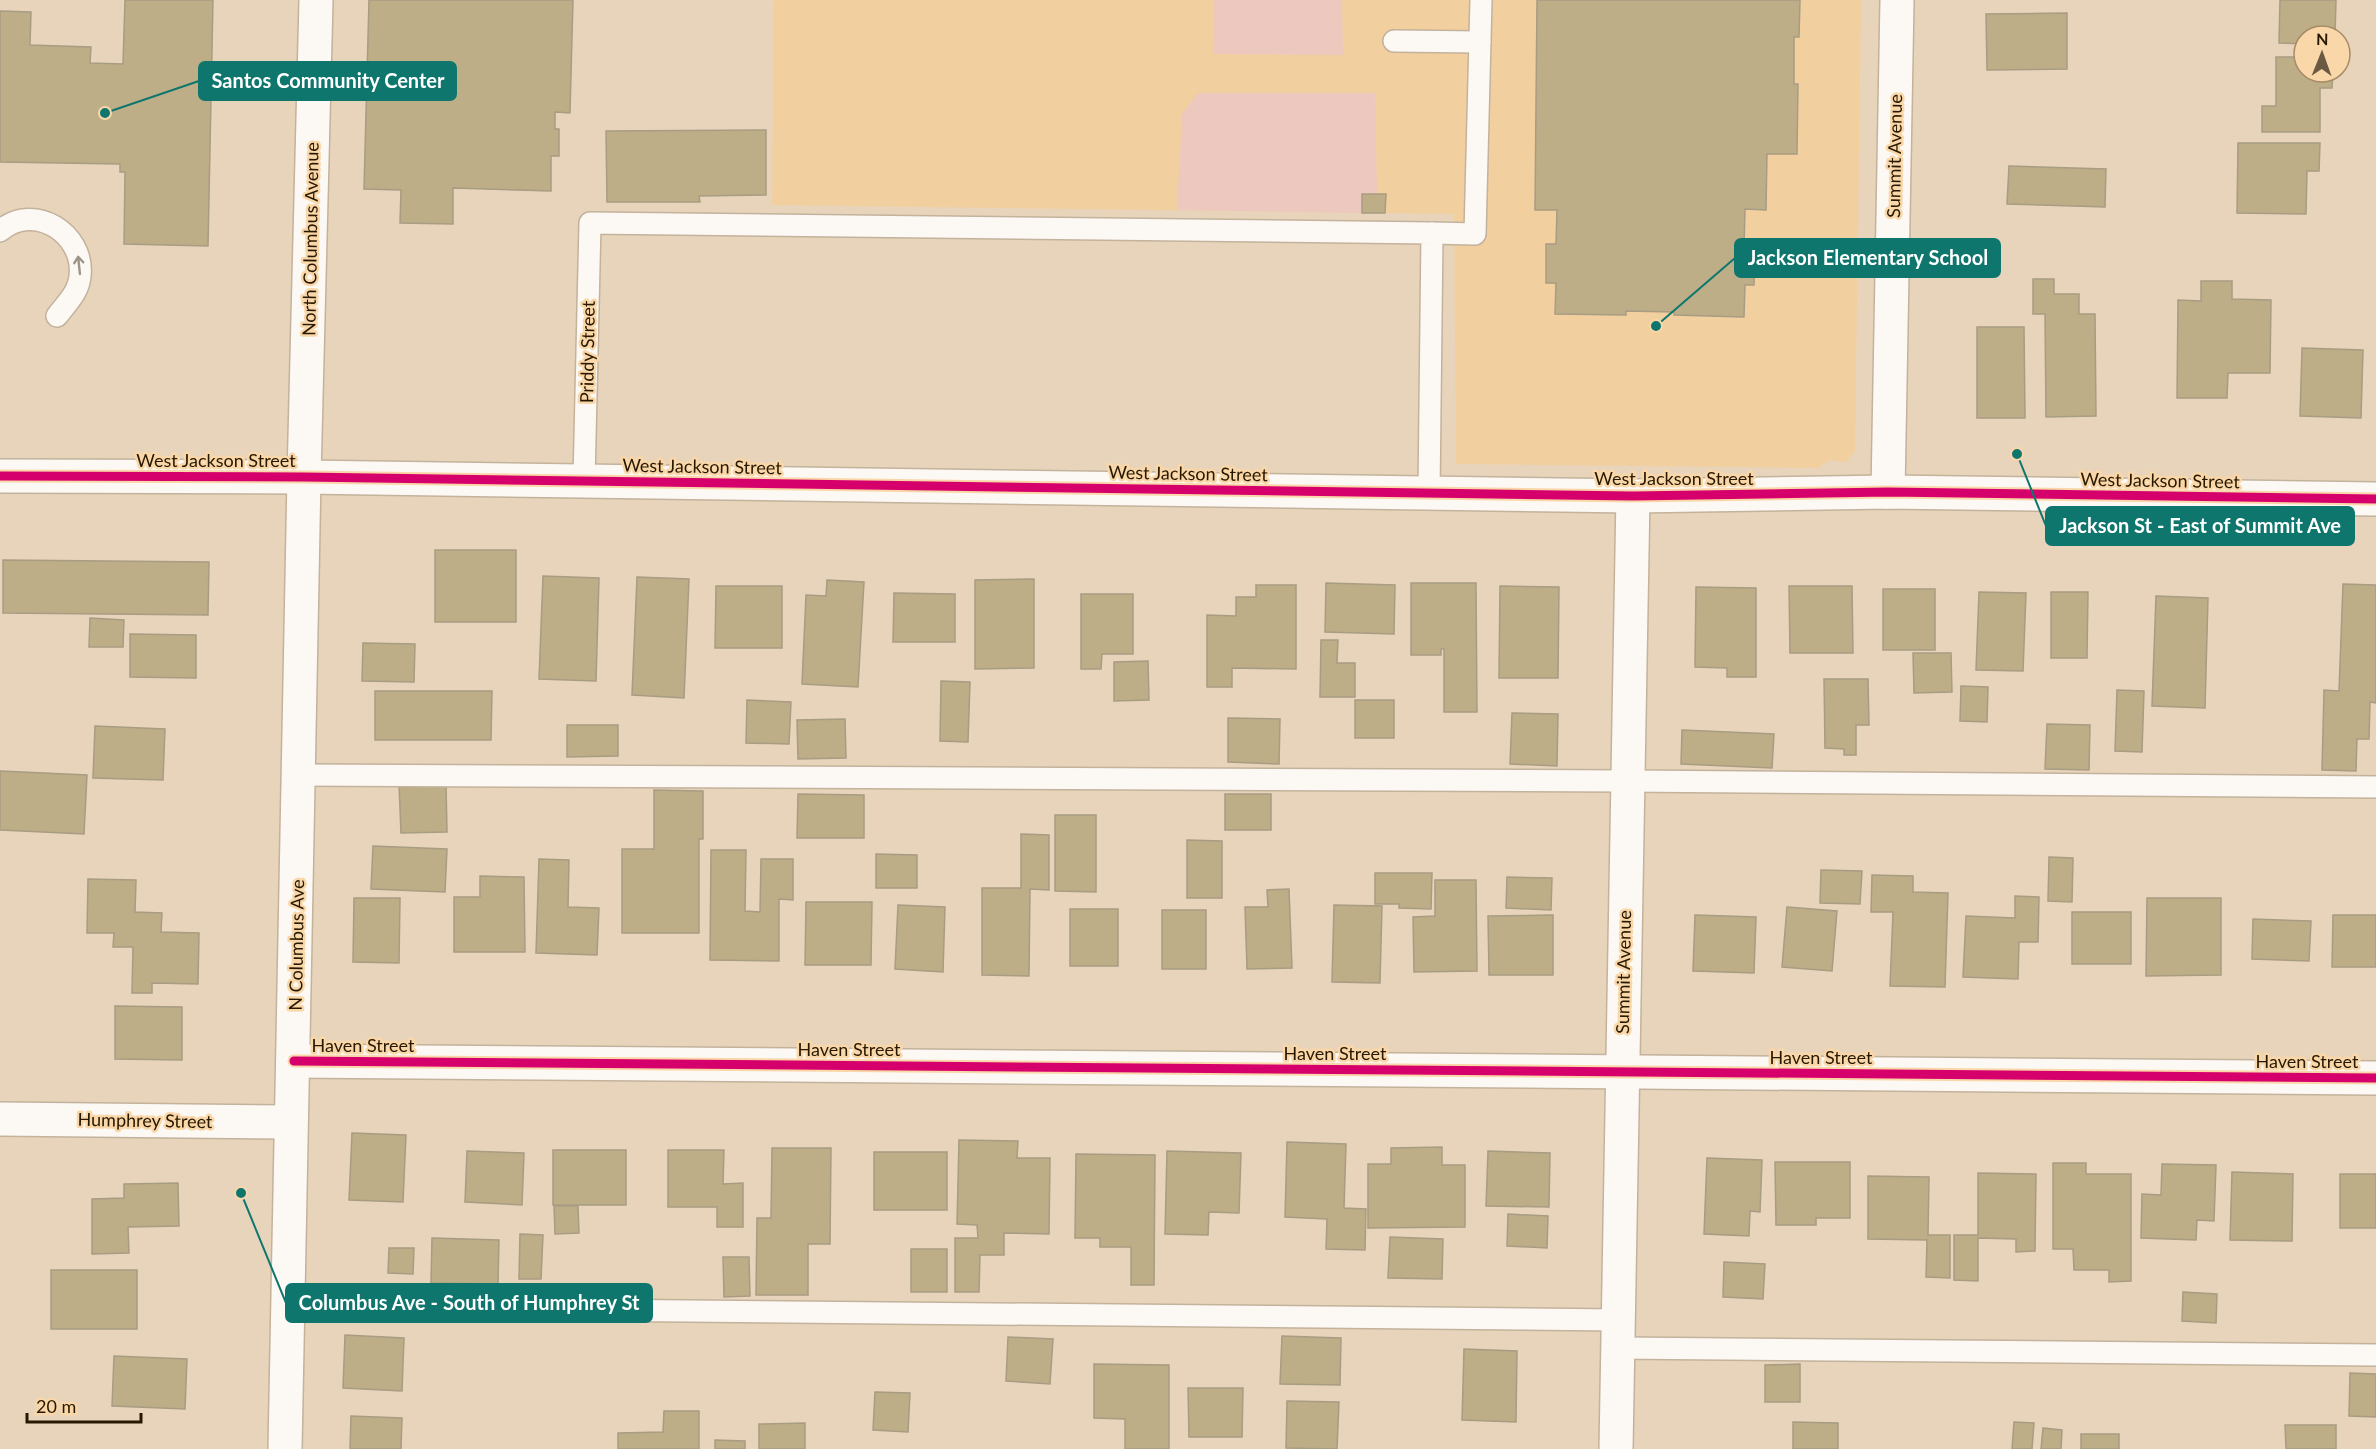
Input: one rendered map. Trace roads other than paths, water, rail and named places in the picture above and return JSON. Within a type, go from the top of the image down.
[{"type":"street","name":"North Columbus Avenue","points":[[304,477],[316,0]]},
{"type":"street","name":"Summit Avenue","points":[[1888,492],[1897,0]]},
{"type":"street","name":"West Jackson Street","points":[[0,476],[304,477],[1633,496],[1888,492],[2376,500]]},
{"type":"street","name":"N Columbus Ave","points":[[285,1449],[304,477]]},
{"type":"street","name":"Summit Avenue","points":[[1616,1449],[1633,496]]},
{"type":"street","name":"Haven Street","points":[[294,1061],[2376,1078]]},
{"type":"street","name":"Humphrey Street","points":[[0,1119],[291,1122]]},
{"type":"lane","points":[[1429,493],[1431,233],[1475,234],[1481,0]]},
{"type":"lane","points":[[1394,40],[1480,42]]},
{"type":"lane","points":[[0,231],[19,221],[35,220],[51,224],[65,232],[75,245],[80,261],[81,278],[75,293],[57,316]]},
{"type":"lane","name":"Priddy Street","points":[[584,481],[590,223],[1431,233]]},
{"type":"lane","points":[[298,775],[2376,787]]},
{"type":"lane","points":[[287,1307],[1618,1334],[2376,1355]]},
{"type":"place","name":"Santos Community Center","points":[[105,113]]},
{"type":"place","name":"Jackson Elementary School","points":[[1656,326]]},
{"type":"place","name":"Jackson St - East of Summit Ave","points":[[2017,454]]},
{"type":"place","name":"Columbus Ave - South of Humphrey St","points":[[241,1193]]}]
